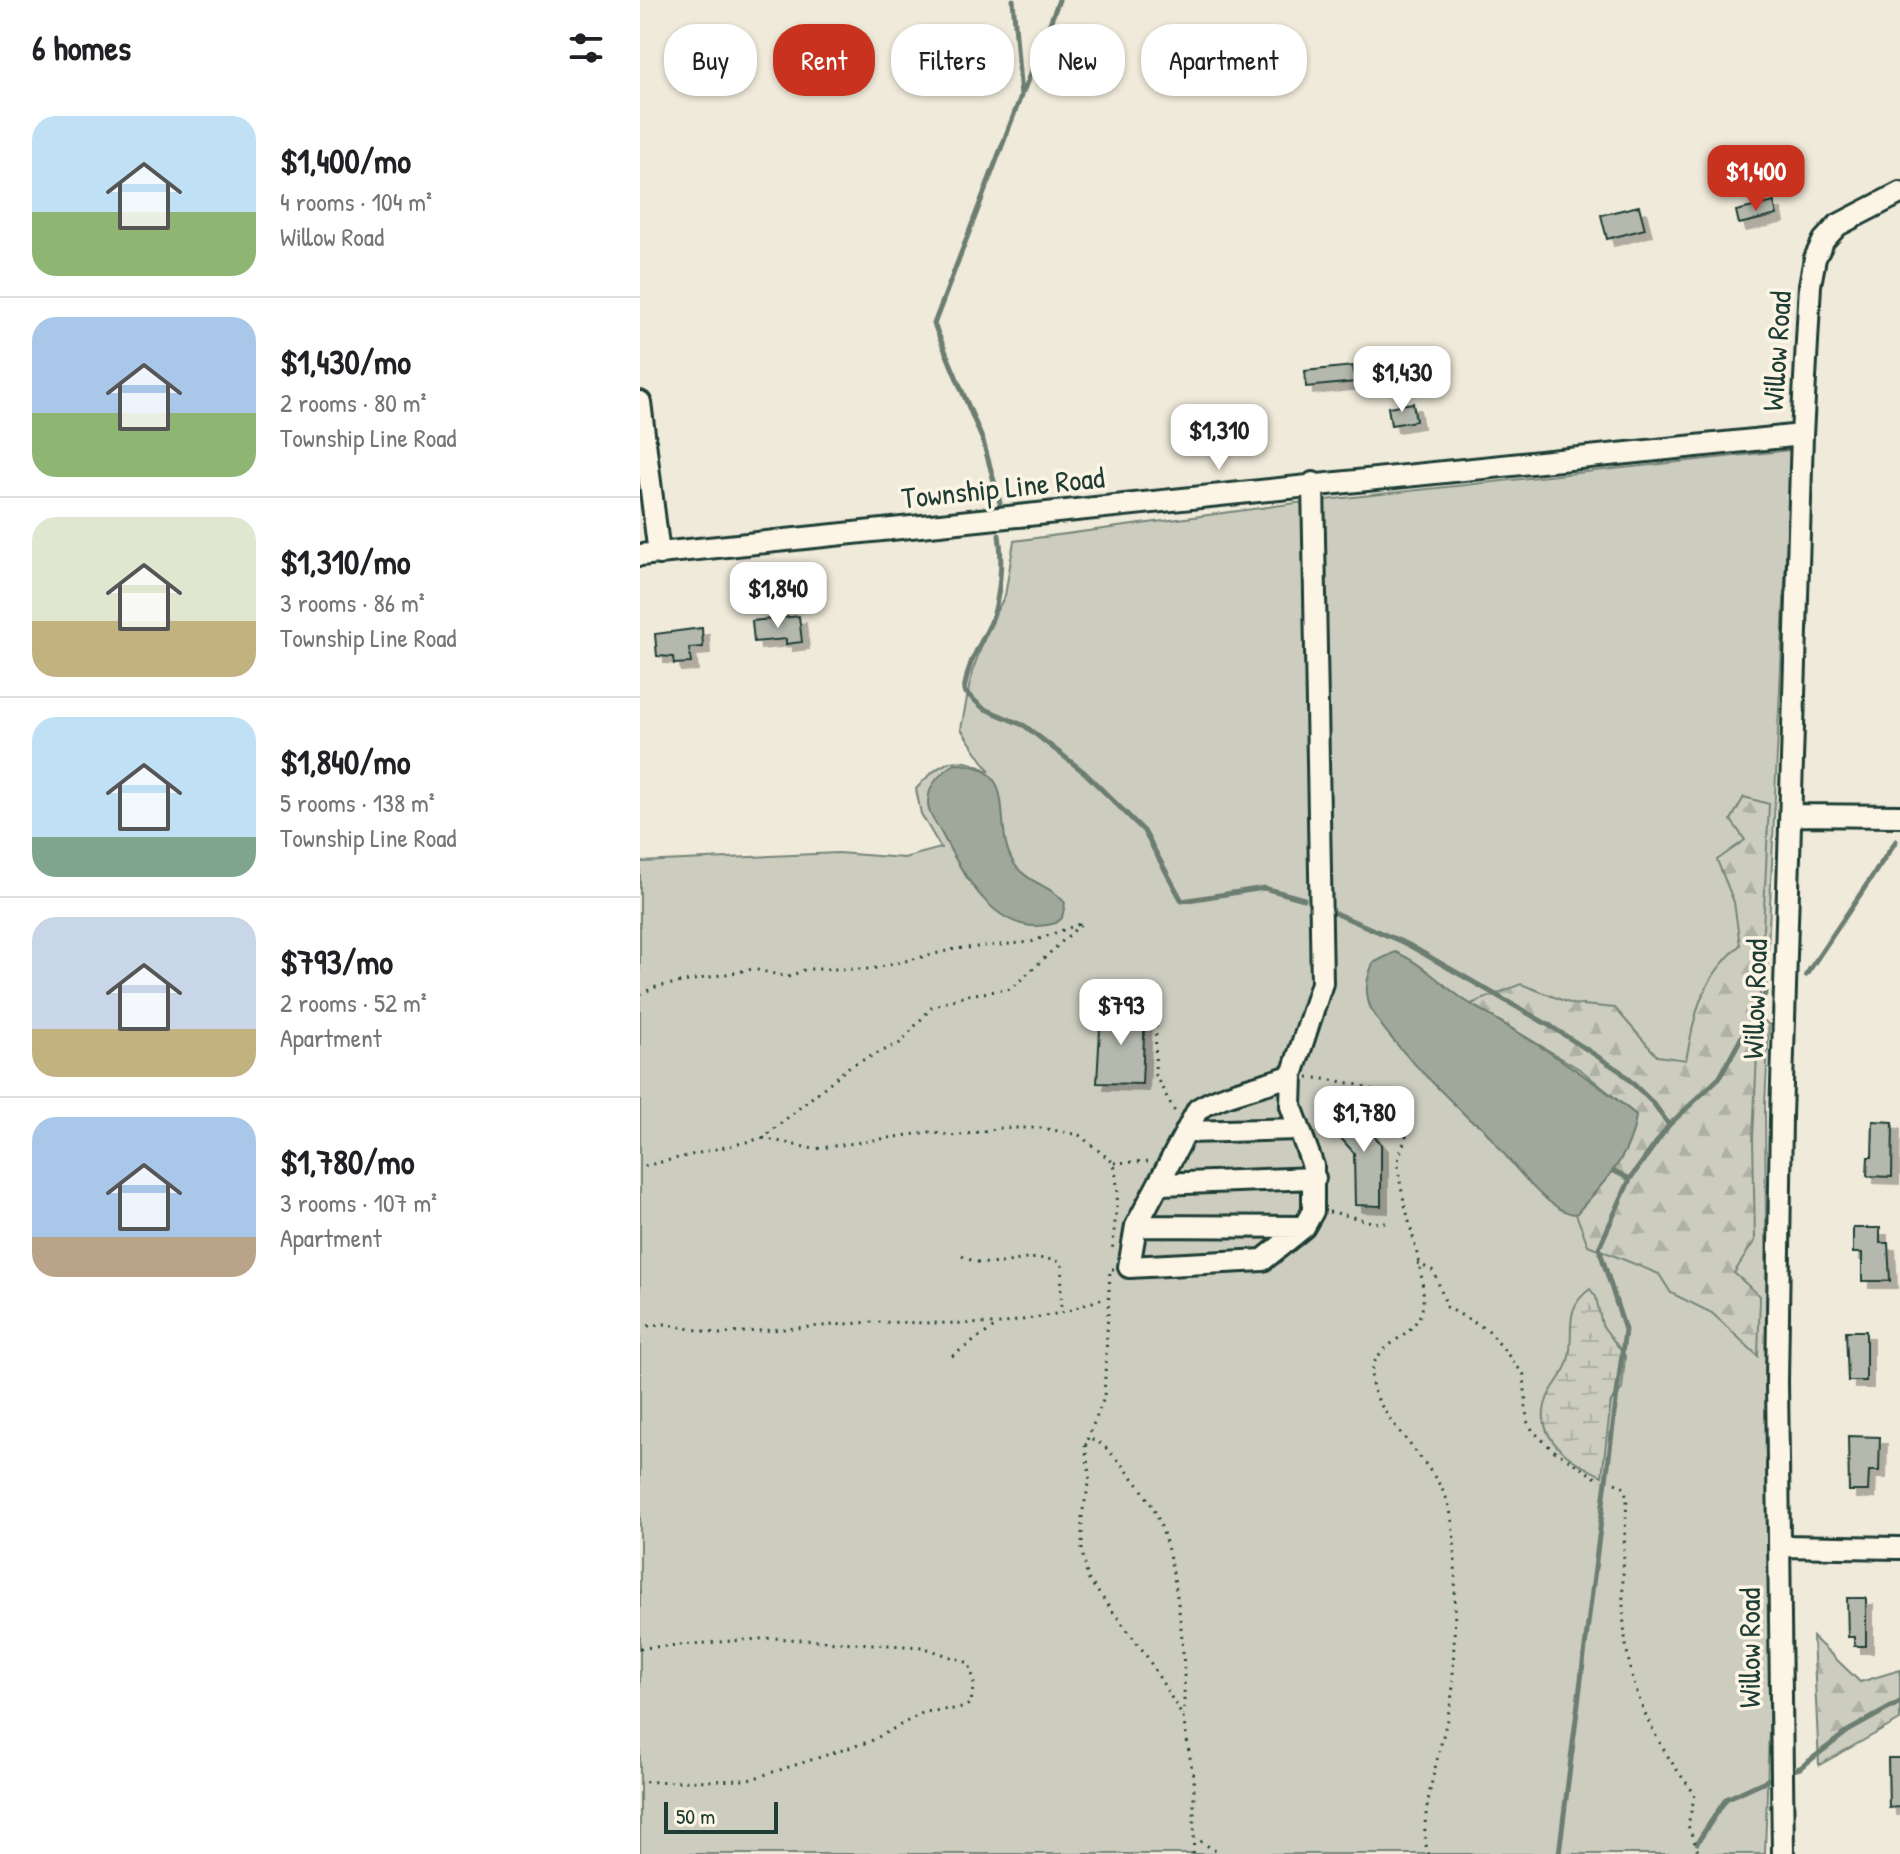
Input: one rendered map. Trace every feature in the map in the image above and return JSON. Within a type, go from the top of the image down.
[{"type":"street","name":"Willow Road","points":[[1783,1854],[1779,1546],[1781,1117],[1802,435],[1815,258],[1824,240],[1838,225],[1900,193]]},
{"type":"street","points":[[640,402],[650,554]]},
{"type":"street","name":"Township Line Road","points":[[650,554],[963,524],[1313,483],[1802,435]]},
{"type":"street","points":[[1292,1075],[1258,1089],[1215,1099],[1198,1109],[1161,1184],[1136,1226],[1120,1268],[1263,1260],[1308,1219],[1315,1178],[1291,1106],[1292,1075],[1322,983],[1313,483]]},
{"type":"street","points":[[1792,815],[1900,816]]},
{"type":"street","points":[[1188,1132],[1299,1129]]},
{"type":"street","points":[[1161,1184],[1315,1178]]},
{"type":"street","points":[[1136,1226],[1308,1219]]},
{"type":"street","points":[[1779,1546],[1900,1548]]},
{"type":"path","points":[[640,994],[656,987],[753,969],[788,977],[806,969],[872,969],[955,949],[1031,942],[1082,923],[1011,989],[967,995],[932,1007],[900,1043],[850,1066],[763,1138]]},
{"type":"path","points":[[1156,1026],[1155,1075],[1188,1132]]},
{"type":"path","points":[[1292,1075],[1351,1082],[1383,1097],[1406,1118],[1407,1135],[1398,1162],[1424,1298],[1414,1326],[1379,1353],[1372,1385],[1385,1410],[1426,1462],[1440,1488],[1453,1528],[1453,1690],[1438,1747],[1427,1822],[1426,1848],[1429,1854]]},
{"type":"path","points":[[640,1167],[763,1138],[814,1149],[929,1132],[955,1136],[1001,1128],[1042,1128],[1079,1135],[1114,1163],[1172,1160]]},
{"type":"path","points":[[1114,1163],[1120,1268],[1107,1297],[1104,1398],[1085,1445],[1090,1480],[1081,1529],[1088,1579],[1144,1652],[1183,1717]]},
{"type":"path","points":[[1308,1219],[1349,1214],[1373,1224],[1387,1223]]},
{"type":"path","points":[[962,1256],[989,1265],[1009,1263],[1028,1256],[1045,1256],[1062,1263],[1061,1313]]},
{"type":"path","points":[[1417,1263],[1434,1271],[1447,1307],[1489,1331],[1524,1375],[1527,1421],[1533,1431],[1576,1467],[1601,1481]]},
{"type":"path","points":[[640,1327],[664,1324],[720,1334],[872,1322],[1000,1324],[1061,1313],[1107,1297]]},
{"type":"path","points":[[952,1356],[1000,1324]]},
{"type":"path","points":[[1085,1445],[1093,1440],[1100,1442],[1123,1467],[1156,1514],[1181,1630],[1187,1676],[1183,1717],[1194,1781],[1193,1854]]},
{"type":"path","points":[[1615,1483],[1625,1488],[1627,1500],[1620,1602],[1627,1661],[1662,1753],[1695,1794],[1688,1825],[1699,1854]]},
{"type":"path","points":[[640,1648],[772,1638],[922,1647],[969,1663],[974,1681],[971,1703],[963,1708],[924,1712],[871,1741],[821,1759],[748,1780],[640,1782]]},
{"type":"path","points":[[1194,1837],[1220,1854]]},
{"type":"green space","points":[[1791,450],[1766,992],[1754,1011],[1769,1025],[1765,1106],[1770,1698],[1765,1854],[640,1854],[640,862],[838,853],[904,858],[941,848],[921,814],[916,789],[933,772],[950,762],[968,762],[990,772],[961,729],[972,672],[991,621],[1005,596],[1014,541],[1297,503]]},
{"type":"green space","points":[[1744,797],[1769,804],[1753,1138],[1755,1240],[1734,1273],[1760,1296],[1758,1356],[1712,1313],[1671,1293],[1659,1274],[1588,1245],[1576,1214],[1622,1156],[1629,1144],[1636,1115],[1581,1070],[1471,1004],[1521,984],[1572,1004],[1615,1008],[1657,1056],[1686,1060],[1693,1025],[1708,984],[1740,945],[1734,902],[1717,860],[1745,840],[1731,820]]},
{"type":"green space","points":[[1590,1289],[1596,1297],[1602,1325],[1625,1356],[1622,1389],[1611,1402],[1602,1476],[1579,1464],[1558,1447],[1545,1426],[1544,1413],[1549,1394],[1568,1361],[1575,1305]]},
{"type":"green space","points":[[1813,1637],[1860,1682],[1900,1670],[1900,1720],[1819,1765]]},
{"type":"shaded area","points":[[955,764],[976,767],[990,775],[1001,801],[1004,834],[1015,865],[1065,903],[1062,918],[1056,923],[1036,926],[1017,923],[1001,914],[986,902],[962,869],[928,808],[930,790],[936,780]]},
{"type":"shaded area","points":[[1395,952],[1415,963],[1462,999],[1576,1070],[1636,1115],[1629,1144],[1622,1156],[1576,1214],[1564,1211],[1538,1192],[1481,1126],[1470,1120],[1429,1079],[1383,1027],[1368,1000],[1368,981],[1373,963]]},
{"type":"building","points":[[1774,202],[1777,215],[1739,224],[1736,211]]},
{"type":"building","points":[[1639,206],[1645,229],[1607,239],[1601,215]]},
{"type":"building","points":[[1353,366],[1355,382],[1306,387],[1305,371]]},
{"type":"building","points":[[1413,403],[1416,421],[1391,425],[1388,407]]},
{"type":"building","points":[[799,616],[802,642],[786,644],[786,639],[754,642],[752,621]]},
{"type":"building","points":[[702,628],[703,647],[689,648],[691,663],[674,664],[673,657],[657,656],[655,634]]},
{"type":"building","points":[[1101,1011],[1145,1011],[1142,1084],[1097,1083]]},
{"type":"building","points":[[1368,1100],[1382,1115],[1368,1128],[1381,1144],[1381,1206],[1355,1205],[1354,1153],[1333,1129]]},
{"type":"building","points":[[1873,1121],[1893,1122],[1892,1177],[1867,1176],[1868,1157],[1872,1157]]},
{"type":"building","points":[[1853,1228],[1880,1228],[1880,1243],[1888,1243],[1890,1281],[1862,1281],[1862,1253],[1853,1253]]},
{"type":"building","points":[[1846,1331],[1866,1331],[1866,1381],[1848,1381]]},
{"type":"building","points":[[1848,1436],[1880,1437],[1879,1471],[1869,1471],[1868,1491],[1849,1491]]},
{"type":"building","points":[[1847,1598],[1866,1598],[1866,1646],[1854,1646],[1854,1637],[1848,1637]]},
{"type":"building","points":[[1888,1758],[1900,1758],[1900,1807],[1889,1808]]},
{"type":"waterway","points":[[1000,503],[983,441],[934,324],[1021,96],[1013,0]]},
{"type":"waterway","points":[[1023,92],[1059,0]]},
{"type":"waterway","points":[[999,535],[1001,567],[997,602],[991,622],[971,662],[964,691],[983,708],[1025,726],[1084,772],[1144,831],[1182,901],[1264,888],[1304,899]]},
{"type":"waterway","points":[[1806,975],[1896,841]]},
{"type":"waterway","points":[[1330,911],[1407,944],[1552,1027],[1620,1071],[1654,1104],[1669,1125]]},
{"type":"waterway","points":[[1614,1171],[1630,1179],[1669,1125],[1720,1077],[1766,992]]},
{"type":"waterway","points":[[1559,1854],[1625,1330],[1599,1248],[1630,1179]]},
{"type":"waterway","points":[[1786,1772],[1800,1768],[1848,1731],[1900,1702]]},
{"type":"waterway","points":[[1697,1843],[1726,1799],[1776,1776]]}]
